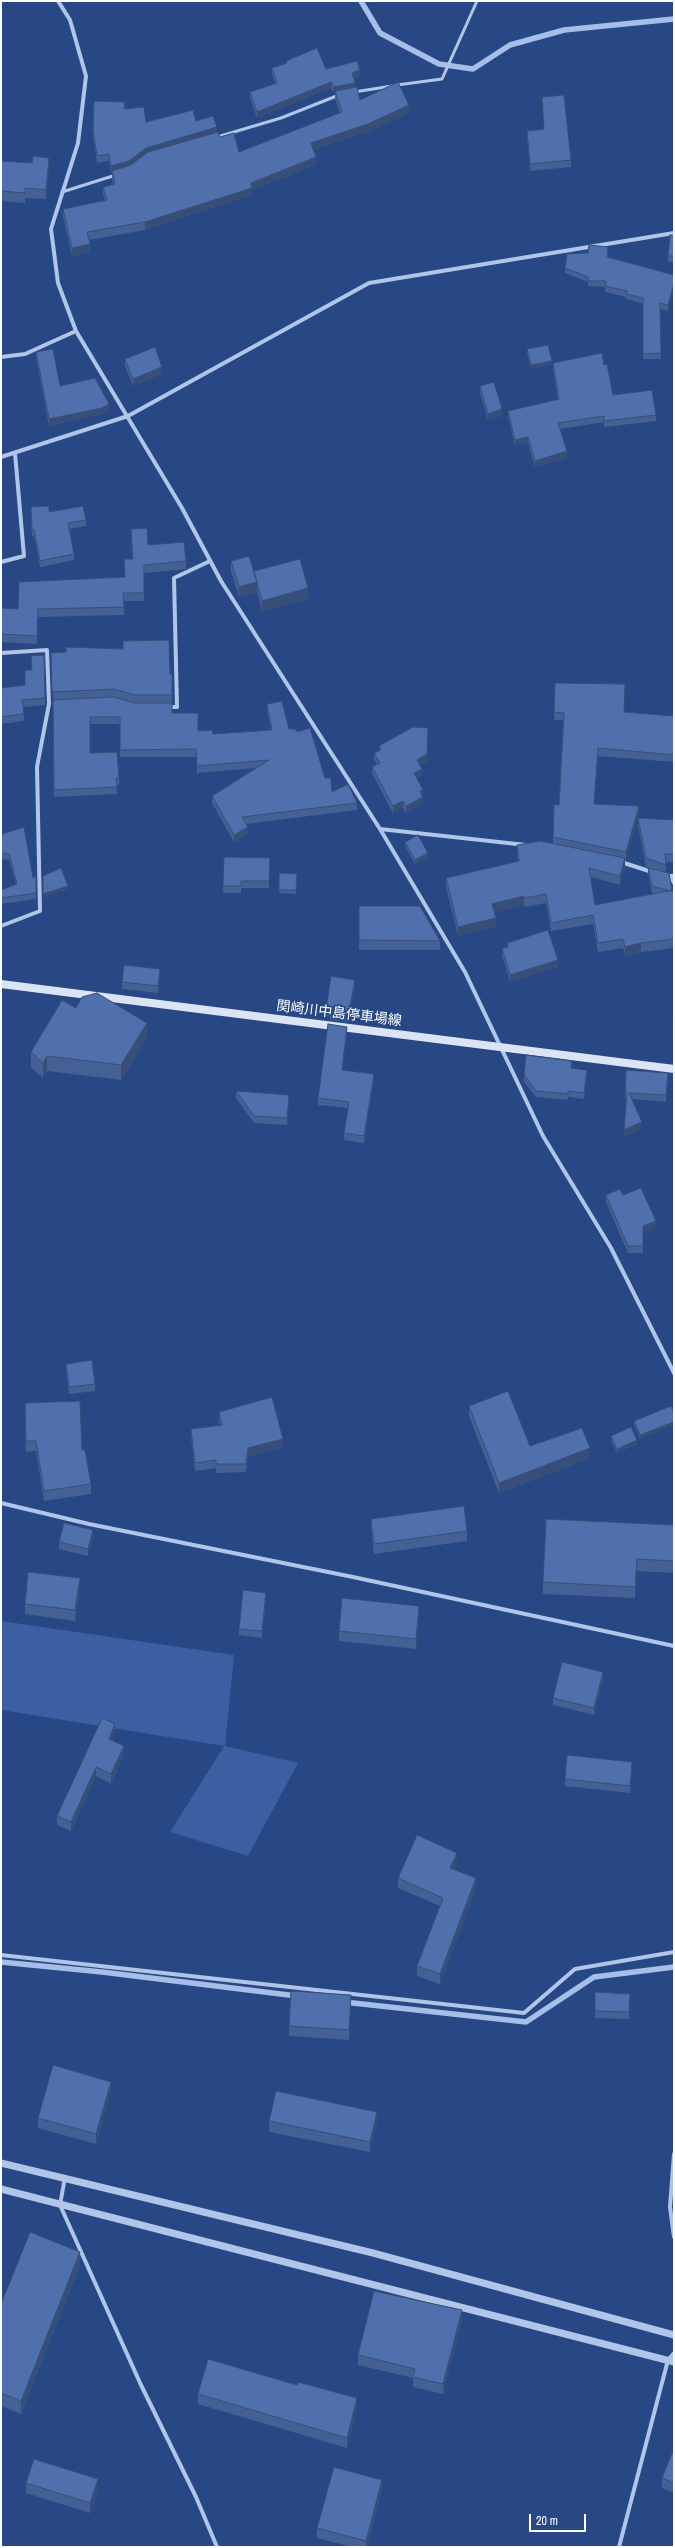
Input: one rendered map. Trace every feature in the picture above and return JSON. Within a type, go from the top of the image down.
[{"type":"main road","name":"関崎川中島停車場線","points":[[1,984],[674,1069]]},
{"type":"street","points":[[58,1],[70,20],[86,76],[78,142],[51,229],[58,283],[76,331],[128,416],[210,561],[380,829],[465,972],[503,1047],[543,1136],[611,1248],[674,1373]]},
{"type":"street","points":[[1,457],[128,416],[369,283],[674,233]]},
{"type":"street","points":[[1,357],[25,354],[76,331]]},
{"type":"street","points":[[1,562],[24,556],[15,453]]},
{"type":"street","points":[[162,707],[177,707],[174,578],[210,561]]},
{"type":"street","points":[[1,654],[47,650],[49,704],[37,767],[40,911],[1,926]]},
{"type":"street","points":[[49,704],[56,704]]},
{"type":"street","points":[[380,829],[530,845]]},
{"type":"street","points":[[613,860],[672,876],[674,883]]},
{"type":"street","points":[[1,1503],[89,1524],[353,1577],[674,1646]]},
{"type":"street","points":[[1,1955],[524,2013],[575,1969],[674,1952]]},
{"type":"street","points":[[674,2154],[670,2206],[674,2238]]},
{"type":"street","points":[[1,2162],[373,2253],[674,2335]]},
{"type":"street","points":[[65,2177],[60,2205],[141,2385],[196,2497],[218,2547]]},
{"type":"street","points":[[1,2189],[671,2361]]},
{"type":"street","points":[[618,2547],[674,2353]]},
{"type":"lane","points":[[348,93],[442,79],[477,1]]},
{"type":"lane","points":[[210,139],[281,118],[340,94]]},
{"type":"lane","points":[[62,192],[123,172]]},
{"type":"shaded area","points":[[1,1621],[234,1655],[225,1746],[298,1763],[248,1856],[170,1832],[224,1746],[1,1710]]},
{"type":"building","points":[[317,48],[326,69],[357,61],[360,70],[352,73],[355,83],[333,87],[331,82],[257,112],[250,92],[277,83],[272,68],[287,63],[286,61]]},
{"type":"building","points":[[398,82],[409,105],[368,124],[311,143],[316,157],[251,183],[252,188],[145,222],[87,232],[90,244],[72,248],[63,209],[107,200],[103,187],[115,184],[112,171],[131,165],[148,152],[218,132],[220,137],[234,133],[239,152],[342,112],[335,91],[357,87],[360,100]]},
{"type":"building","points":[[564,95],[571,160],[530,164],[527,131],[544,129],[542,97]]},
{"type":"building","points":[[94,101],[125,102],[124,109],[144,107],[146,122],[193,110],[196,121],[213,116],[217,127],[146,148],[129,161],[111,166],[109,154],[97,156],[93,131]]},
{"type":"building","points":[[33,156],[49,158],[46,190],[25,188],[25,193],[1,191],[1,161],[32,163]]},
{"type":"building","points":[[670,235],[674,235],[674,256],[668,256]]},
{"type":"building","points":[[589,245],[608,247],[607,257],[674,275],[674,283],[668,305],[660,303],[661,353],[643,354],[643,298],[626,294],[627,291],[605,286],[606,281],[588,281],[588,277],[565,268],[567,254],[588,253]]},
{"type":"building","points":[[548,345],[552,361],[531,365],[527,349]]},
{"type":"building","points":[[155,347],[162,367],[133,379],[125,359]]},
{"type":"building","points":[[53,349],[60,386],[95,378],[109,404],[102,408],[49,419],[36,352]]},
{"type":"building","points":[[602,353],[604,365],[607,364],[613,395],[652,390],[656,415],[604,421],[604,416],[558,423],[567,451],[535,461],[528,437],[515,440],[508,411],[559,399],[553,363]]},
{"type":"building","points":[[494,382],[502,409],[488,414],[480,386]]},
{"type":"building","points":[[49,506],[49,512],[83,506],[86,520],[68,523],[74,554],[40,561],[34,530],[32,530],[31,507]]},
{"type":"building","points":[[147,528],[148,545],[184,542],[186,561],[144,565],[144,593],[123,593],[124,607],[38,609],[37,636],[1,634],[1,608],[18,609],[19,582],[125,577],[124,559],[133,559],[131,529]]},
{"type":"building","points":[[249,556],[257,582],[239,587],[231,561]]},
{"type":"building","points":[[300,559],[308,588],[262,601],[254,571]]},
{"type":"building","points":[[169,640],[172,695],[135,695],[114,689],[52,692],[51,653],[66,652],[66,647],[123,649],[123,641]]},
{"type":"building","points":[[44,655],[45,698],[22,700],[24,714],[1,717],[1,688],[25,685],[25,670],[32,670],[31,656]]},
{"type":"building","points":[[555,683],[625,684],[624,712],[674,716],[674,755],[598,748],[594,804],[639,806],[626,852],[553,837],[554,804],[559,805],[564,713],[554,712]]},
{"type":"building","points":[[114,697],[134,703],[172,703],[172,713],[198,713],[198,731],[212,730],[213,734],[272,730],[267,704],[282,701],[289,729],[296,729],[297,732],[310,728],[325,778],[331,778],[332,792],[348,784],[357,803],[242,817],[248,827],[234,835],[212,796],[269,760],[197,766],[196,749],[120,750],[120,717],[90,717],[90,753],[117,752],[119,778],[116,778],[117,787],[54,790],[53,700]]},
{"type":"building","points":[[413,727],[428,728],[427,754],[417,760],[422,769],[414,773],[423,790],[420,791],[423,797],[406,806],[403,801],[393,806],[372,767],[380,763],[374,753],[381,750],[379,746]]},
{"type":"building","points":[[638,818],[674,820],[674,854],[665,854],[666,865],[646,858]]},
{"type":"building","points":[[24,827],[33,878],[36,876],[36,893],[1,898],[1,890],[17,884],[9,854],[1,853],[2,834]]},
{"type":"building","points":[[418,835],[428,853],[415,860],[405,842]]},
{"type":"building","points":[[540,841],[625,858],[620,876],[589,868],[595,905],[673,890],[674,939],[641,943],[625,947],[623,939],[598,943],[593,915],[551,923],[546,894],[525,898],[524,896],[492,904],[496,918],[458,927],[446,878],[519,861],[517,845]]},
{"type":"building","points":[[224,857],[270,858],[269,881],[241,881],[241,886],[223,886]]},
{"type":"building","points":[[61,868],[68,886],[43,894],[43,876]]},
{"type":"building","points":[[648,868],[669,873],[672,891],[652,886]]},
{"type":"building","points":[[279,873],[297,874],[296,890],[279,890]]},
{"type":"building","points":[[359,906],[420,906],[440,941],[359,940]]},
{"type":"building","points":[[548,930],[558,960],[510,975],[502,948],[508,947],[507,943]]},
{"type":"building","points":[[124,965],[160,969],[158,986],[122,982]]},
{"type":"building","points":[[331,976],[355,980],[348,1015],[330,1013],[330,1009],[326,1009]]},
{"type":"building","points":[[97,993],[147,1023],[121,1065],[47,1056],[43,1063],[31,1052],[62,1000],[76,1008],[82,997]]},
{"type":"building","points":[[674,1018],[674,1040],[673,1040]]},
{"type":"building","points":[[328,1024],[347,1027],[342,1070],[374,1074],[364,1136],[344,1133],[349,1102],[318,1098]]},
{"type":"building","points":[[526,1055],[572,1061],[571,1068],[587,1070],[584,1093],[568,1091],[568,1094],[536,1091],[524,1075]]},
{"type":"building","points":[[626,1070],[668,1073],[666,1095],[629,1093],[642,1122],[624,1130],[627,1092],[625,1092]]},
{"type":"building","points":[[236,1091],[289,1095],[287,1118],[254,1116]]},
{"type":"building","points":[[641,1188],[656,1221],[643,1226],[643,1246],[628,1246],[606,1195],[620,1189],[623,1195]]},
{"type":"building","points":[[92,1360],[95,1384],[69,1387],[66,1364]]},
{"type":"building","points":[[508,1391],[530,1446],[582,1428],[590,1448],[499,1483],[469,1406]]},
{"type":"building","points":[[272,1397],[283,1439],[248,1448],[246,1464],[216,1464],[216,1460],[195,1463],[191,1429],[222,1425],[219,1412]]},
{"type":"building","points":[[80,1401],[82,1450],[85,1450],[91,1484],[44,1491],[36,1441],[26,1441],[25,1403]]},
{"type":"building","points":[[671,1406],[674,1414],[674,1422],[640,1435],[634,1421]]},
{"type":"building","points":[[631,1427],[637,1440],[617,1449],[611,1436]]},
{"type":"building","points":[[464,1506],[467,1531],[374,1544],[371,1519]]},
{"type":"building","points":[[546,1519],[674,1525],[674,1561],[637,1559],[635,1587],[543,1582]]},
{"type":"building","points":[[64,1523],[93,1530],[88,1549],[59,1542]]},
{"type":"building","points":[[28,1572],[80,1578],[75,1610],[25,1604]]},
{"type":"building","points":[[243,1590],[266,1593],[262,1631],[239,1629]]},
{"type":"building","points":[[342,1598],[419,1606],[416,1639],[339,1631]]},
{"type":"building","points":[[562,1662],[603,1672],[594,1708],[553,1698]]},
{"type":"building","points":[[102,1718],[115,1724],[109,1739],[124,1746],[111,1774],[96,1767],[71,1822],[57,1816]]},
{"type":"building","points":[[567,1755],[632,1762],[630,1786],[565,1779]]},
{"type":"building","points":[[417,1835],[457,1853],[450,1868],[476,1878],[440,1974],[417,1966],[443,1898],[398,1878]]},
{"type":"building","points":[[291,1991],[351,1995],[349,2030],[289,2026]]},
{"type":"building","points":[[595,1992],[630,1994],[629,2012],[595,2011]]},
{"type":"building","points":[[53,2065],[111,2082],[96,2134],[38,2118]]},
{"type":"building","points":[[276,2091],[377,2112],[370,2142],[269,2121]]},
{"type":"building","points":[[30,2232],[80,2252],[21,2401],[1,2393],[1,2304]]},
{"type":"building","points":[[374,2291],[462,2310],[443,2384],[413,2377],[415,2369],[358,2355]]},
{"type":"building","points":[[208,2359],[297,2385],[298,2382],[357,2398],[347,2438],[198,2394]]},
{"type":"building","points":[[672,2453],[674,2453],[674,2483],[662,2478]]},
{"type":"building","points":[[34,2459],[98,2479],[90,2503],[26,2483]]},
{"type":"building","points":[[334,2467],[382,2480],[366,2541],[317,2528]]},
{"type":"waterway","points":[[361,1],[380,33],[439,64],[473,69],[510,45],[564,30],[674,19]]},
{"type":"waterway","points":[[1,1962],[102,1972],[297,1996]]},
{"type":"waterway","points":[[344,2002],[526,2022],[594,1977],[674,1967]]}]
